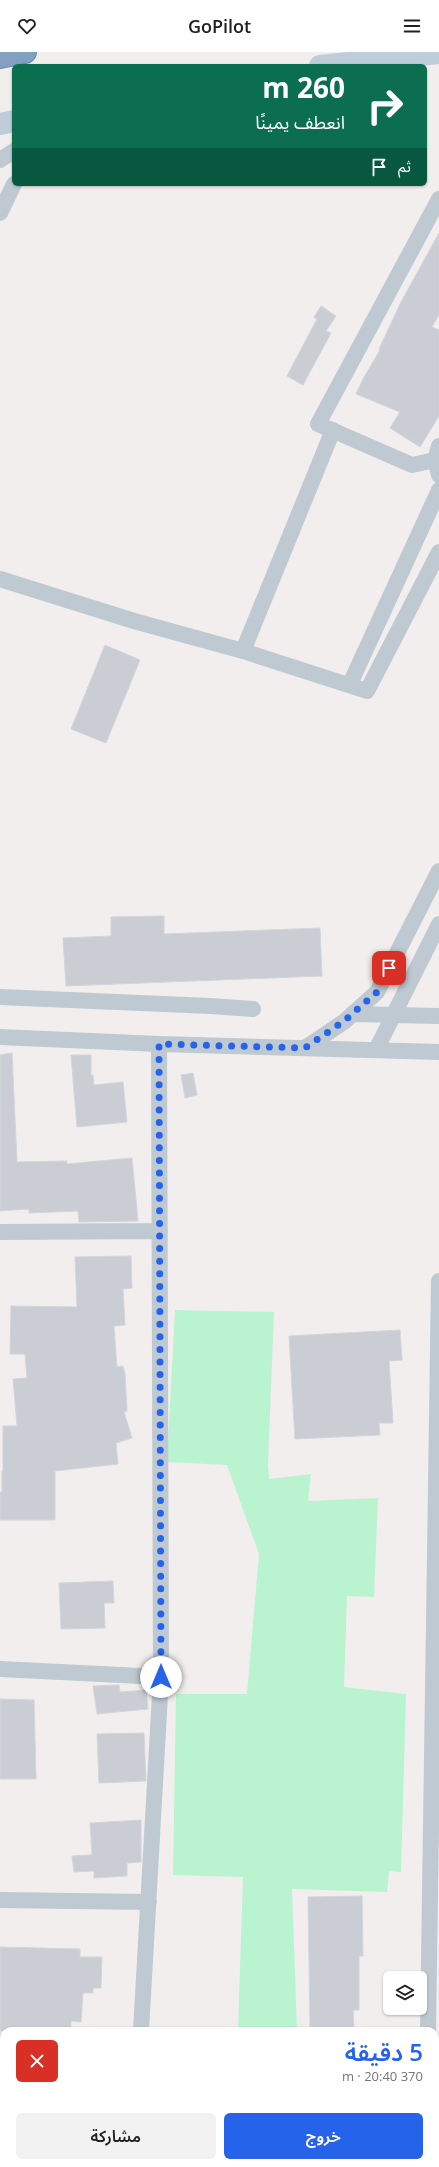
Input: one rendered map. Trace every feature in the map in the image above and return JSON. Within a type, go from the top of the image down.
[{"type":"highway","points":[[0,57],[25,52]]},
{"type":"main road","points":[[338,64],[439,53]]},
{"type":"main road","points":[[0,124],[12,121]]},
{"type":"street","points":[[0,160],[12,152]]},
{"type":"street","points":[[0,213],[13,186]]},
{"type":"street","points":[[438,461],[412,465],[318,424],[439,199]]},
{"type":"street","points":[[243,651],[333,430]]},
{"type":"street","points":[[350,684],[439,490]]},
{"type":"street","points":[[0,579],[134,621],[243,651],[350,684],[367,691],[439,552]]},
{"type":"street","points":[[305,1048],[352,1014],[377,992],[439,871]]},
{"type":"street","points":[[376,1050],[439,924]]},
{"type":"street","points":[[0,997],[253,1009]]},
{"type":"street","points":[[352,1014],[439,1016]]},
{"type":"street","points":[[0,1036],[159,1044],[439,1052]]},
{"type":"street","points":[[141,2027],[161,1677],[159,1044]]},
{"type":"street","points":[[0,1232],[160,1231]]},
{"type":"street","points":[[428,2027],[434,1912],[439,1281]]},
{"type":"street","points":[[0,1669],[161,1677]]},
{"type":"street","points":[[0,1900],[149,1902]]},
{"type":"green space","points":[[175,1310],[274,1312],[268,1464],[269,1479],[311,1474],[308,1501],[378,1498],[374,1597],[347,1596],[344,1687],[406,1694],[401,1872],[389,1871],[387,1892],[292,1889],[297,2027],[238,2027],[243,1877],[173,1875],[176,1694],[247,1694],[259,1554],[227,1465],[167,1462]]},
{"type":"building","points":[[439,233],[439,315],[432,327],[439,330],[439,416],[420,447],[390,428],[400,412],[356,394],[380,350],[379,349],[401,302]]},
{"type":"building","points":[[321,306],[336,316],[326,331],[331,333],[303,385],[287,376],[317,319],[314,317]]},
{"type":"building","points":[[105,645],[140,660],[106,743],[71,729]]},
{"type":"building","points":[[164,916],[164,934],[320,928],[322,976],[66,986],[63,938],[111,936],[111,917]]},
{"type":"building","points":[[12,1053],[17,1162],[67,1161],[67,1164],[132,1158],[138,1221],[79,1222],[78,1211],[29,1213],[29,1209],[0,1211],[0,1055]]},
{"type":"building","points":[[71,1055],[91,1055],[91,1075],[93,1075],[94,1085],[123,1082],[127,1122],[77,1127]]},
{"type":"building","points":[[193,1073],[197,1095],[185,1098],[181,1075]]},
{"type":"building","points":[[131,1256],[132,1288],[123,1289],[125,1325],[114,1326],[117,1367],[123,1366],[125,1374],[127,1411],[124,1412],[132,1438],[116,1443],[118,1464],[55,1471],[55,1520],[0,1520],[0,1492],[2,1492],[3,1471],[3,1426],[17,1426],[13,1379],[27,1378],[25,1354],[10,1354],[11,1306],[77,1307],[75,1257]]},
{"type":"building","points":[[400,1330],[402,1360],[389,1361],[393,1423],[379,1423],[380,1435],[295,1439],[289,1336]]},
{"type":"building","points":[[113,1581],[114,1603],[104,1603],[105,1628],[61,1629],[59,1583]]},
{"type":"building","points":[[119,1685],[120,1692],[146,1690],[148,1709],[97,1714],[93,1686]]},
{"type":"building","points":[[0,1699],[34,1700],[36,1779],[0,1779]]},
{"type":"building","points":[[144,1733],[146,1781],[99,1783],[97,1734]]},
{"type":"building","points":[[141,1820],[141,1862],[127,1863],[127,1876],[94,1878],[94,1871],[74,1872],[72,1856],[92,1855],[90,1823]]},
{"type":"building","points":[[362,1896],[363,1956],[359,1956],[359,2010],[353,2010],[354,2027],[310,2027],[308,1897]]},
{"type":"building","points":[[0,1947],[80,1949],[80,1957],[102,1957],[101,1988],[93,1988],[93,1993],[83,1993],[81,2022],[71,2021],[71,2027],[0,2027]]},
{"type":"route","points":[[161,1677],[159,1044],[305,1048],[344,1021],[377,992],[389,968]]}]
